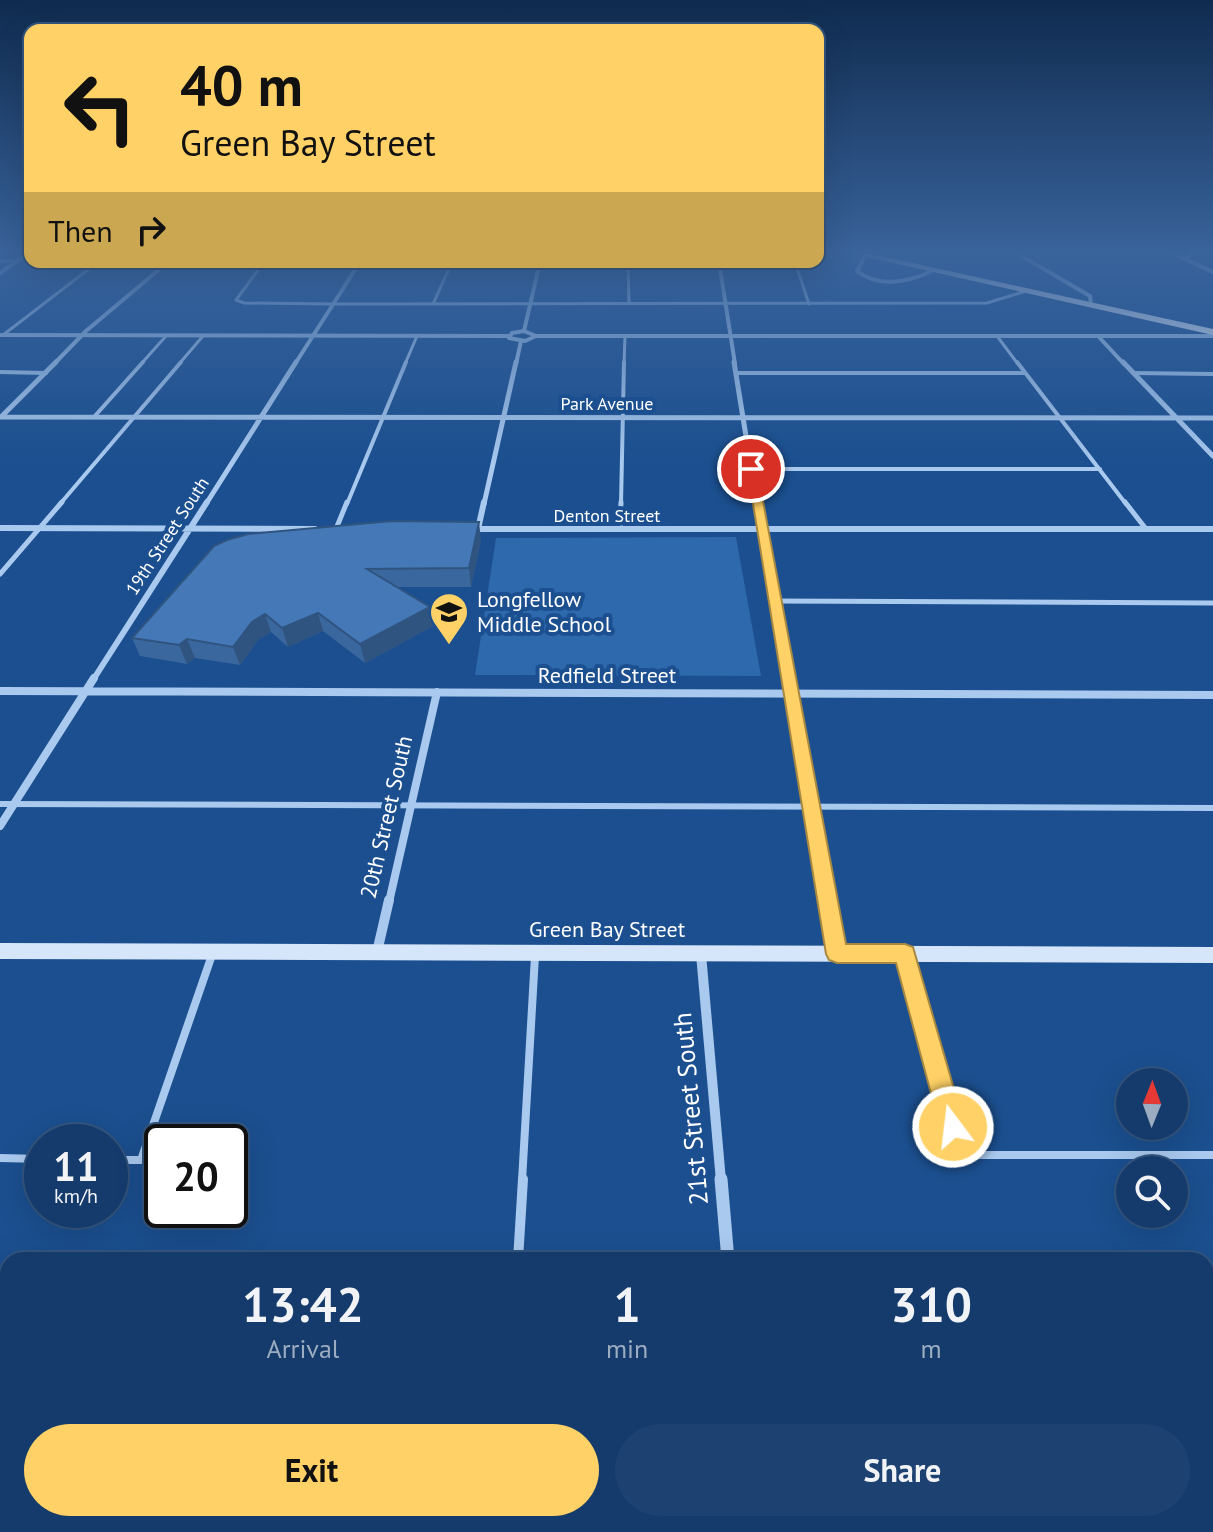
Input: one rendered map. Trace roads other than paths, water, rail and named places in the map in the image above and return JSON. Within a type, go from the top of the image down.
[{"type":"main road","points":[[1165,322],[1213,334]]},
{"type":"street","points":[[1,417],[97,322]]},
{"type":"street","name":"19th Street South","points":[[0,826],[322,322]]},
{"type":"street","points":[[524,331],[526,322]]},
{"type":"street","points":[[729,322],[761,529],[837,954]]},
{"type":"street","points":[[2,335],[509,336],[524,331],[536,336]]},
{"type":"street","points":[[509,336],[521,341],[536,336],[1213,334]]},
{"type":"street","points":[[1098,336],[1213,456]]},
{"type":"street","points":[[478,529],[521,341]]},
{"type":"street","name":"Park Avenue","points":[[1,417],[1213,418]]},
{"type":"street","points":[[0,528],[351,529]]},
{"type":"street","name":"Denton Street","points":[[462,529],[1213,529]]},
{"type":"street","name":"Redfield Street","points":[[0,691],[1213,695]]},
{"type":"street","name":"20th Street South","points":[[377,952],[437,692]]},
{"type":"street","name":"Green Bay Street","points":[[0,951],[1213,955]]},
{"type":"street","name":"21st Street South","points":[[701,953],[727,1252]]},
{"type":"lane","points":[[2,335],[18,322]]},
{"type":"lane","points":[[94,417],[166,336]]},
{"type":"lane","points":[[0,574],[203,336]]},
{"type":"lane","points":[[336,529],[417,336]]},
{"type":"lane","points":[[620,529],[625,336]]},
{"type":"lane","points":[[997,336],[1146,529]]},
{"type":"lane","points":[[0,372],[46,373]]},
{"type":"lane","points":[[738,373],[1025,373]]},
{"type":"lane","points":[[1133,373],[1213,374]]},
{"type":"lane","points":[[751,469],[1100,469]]},
{"type":"lane","points":[[774,601],[1213,603]]},
{"type":"lane","points":[[0,804],[1213,808]]},
{"type":"lane","points":[[128,1160],[141,1160],[213,952]]},
{"type":"lane","points":[[518,1252],[535,952]]},
{"type":"lane","points":[[905,954],[960,1155],[1213,1155]]},
{"type":"lane","points":[[0,1158],[24,1159]]},
{"type":"place","name":"Longfellow Middle School","points":[[449,646]]}]
